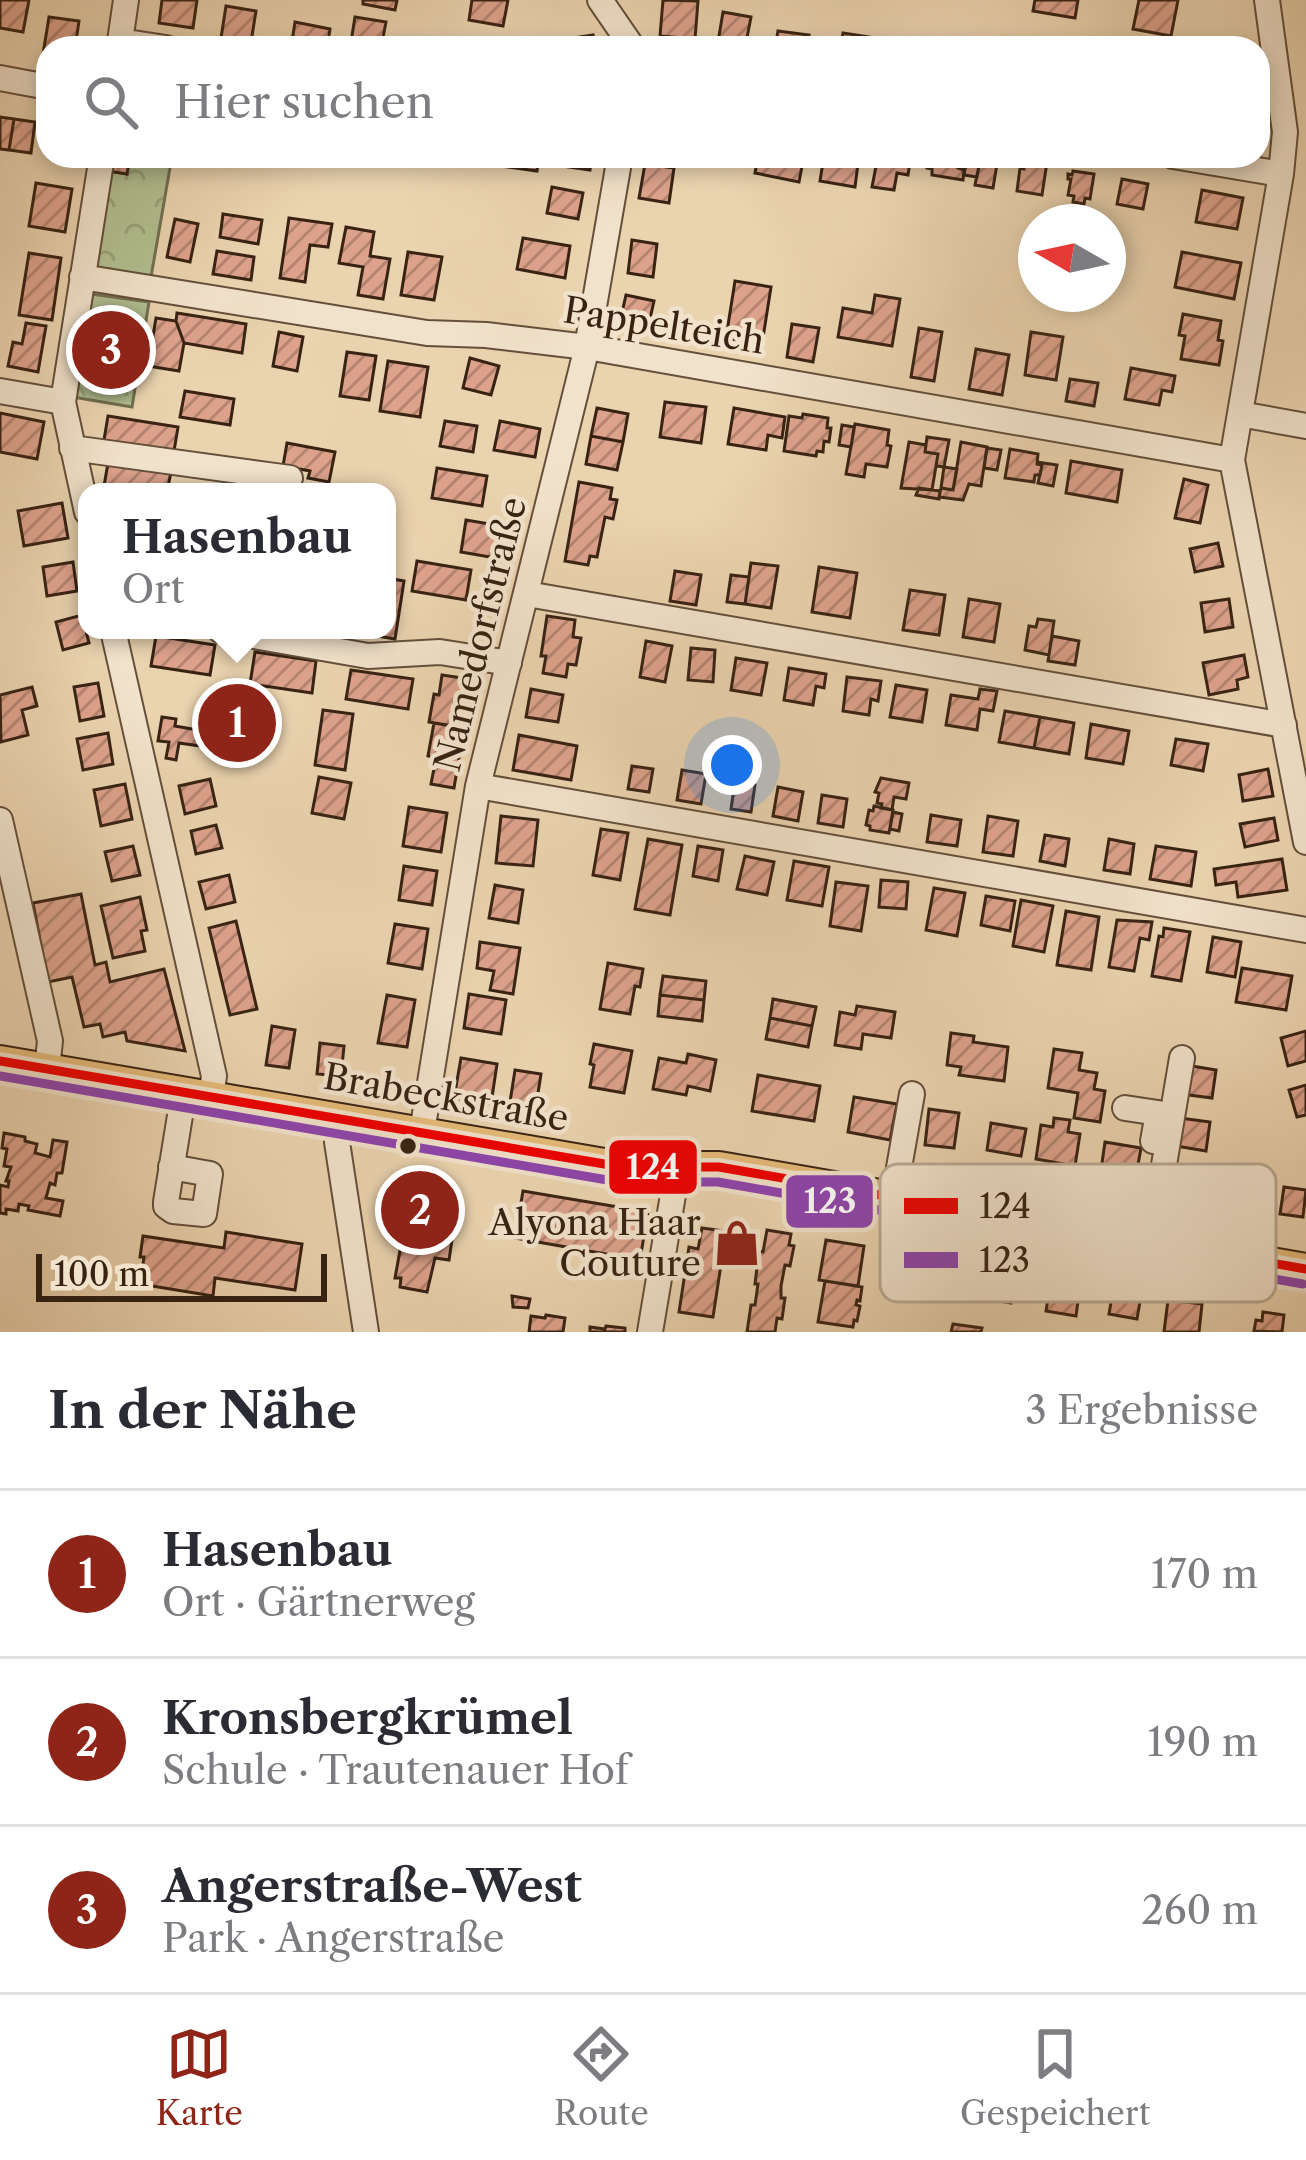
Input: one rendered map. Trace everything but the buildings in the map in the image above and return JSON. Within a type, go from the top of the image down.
[{"type":"main road","name":"Brabeckstraße","points":[[0,1061],[622,1167],[719,1167],[880,1194]]},
{"type":"main road","name":"Brabeckstraße","points":[[1276,1263],[1306,1268]]},
{"type":"street","points":[[121,36],[126,0]]},
{"type":"street","points":[[600,0],[625,36]]},
{"type":"street","points":[[1267,0],[1285,132],[1232,460],[1306,842]]},
{"type":"street","points":[[0,78],[36,84]]},
{"type":"street","points":[[81,483],[63,402],[100,168]]},
{"type":"street","name":"Namedorfstraße","points":[[422,1132],[478,786],[587,347],[618,168]]},
{"type":"street","points":[[1245,168],[1281,174]]},
{"type":"street","name":"Pappelteich","points":[[82,277],[427,333],[587,347],[1232,460]]},
{"type":"street","points":[[0,391],[63,402]]},
{"type":"street","points":[[1240,414],[1306,426]]},
{"type":"street","points":[[73,448],[290,478]]},
{"type":"street","points":[[527,594],[1284,725]]},
{"type":"street","points":[[115,639],[214,1076],[197,1094],[171,1166]]},
{"type":"street","points":[[271,639],[368,656],[440,652],[509,662]]},
{"type":"street","points":[[478,786],[1306,930]]},
{"type":"street","points":[[0,820],[50,1041],[46,1069]]},
{"type":"street","points":[[1160,1164],[1182,1058]]},
{"type":"street","points":[[900,1164],[912,1094]]},
{"type":"street","points":[[1125,1108],[1158,1114],[1152,1164]]},
{"type":"street","points":[[341,1119],[337,1142],[366,1332]]},
{"type":"street","points":[[650,1332],[674,1189],[673,1167]]},
{"type":"green space","points":[[128,168],[170,168],[151,277],[92,267],[108,171],[127,174]]},
{"type":"green space","points":[[91,294],[149,302],[132,407],[73,397]]},
{"type":"transit line","name":"124","points":[[0,1061],[622,1167],[719,1167],[880,1195]]},
{"type":"transit line","name":"123","points":[[0,1076],[619,1182],[718,1182],[880,1210]]},
{"type":"transit line","name":"124","points":[[1276,1264],[1306,1269]]},
{"type":"transit line","name":"123","points":[[1276,1279],[1303,1284]]},
{"type":"place","name":"Angerstraße-West","points":[[111,350]]},
{"type":"place","name":"Hasenbau","points":[[237,723]]},
{"type":"place","name":"Kronsbergkrümel","points":[[420,1210]]},
{"type":"place","name":"Alyona Haar Couture","points":[[737,1243]]}]
